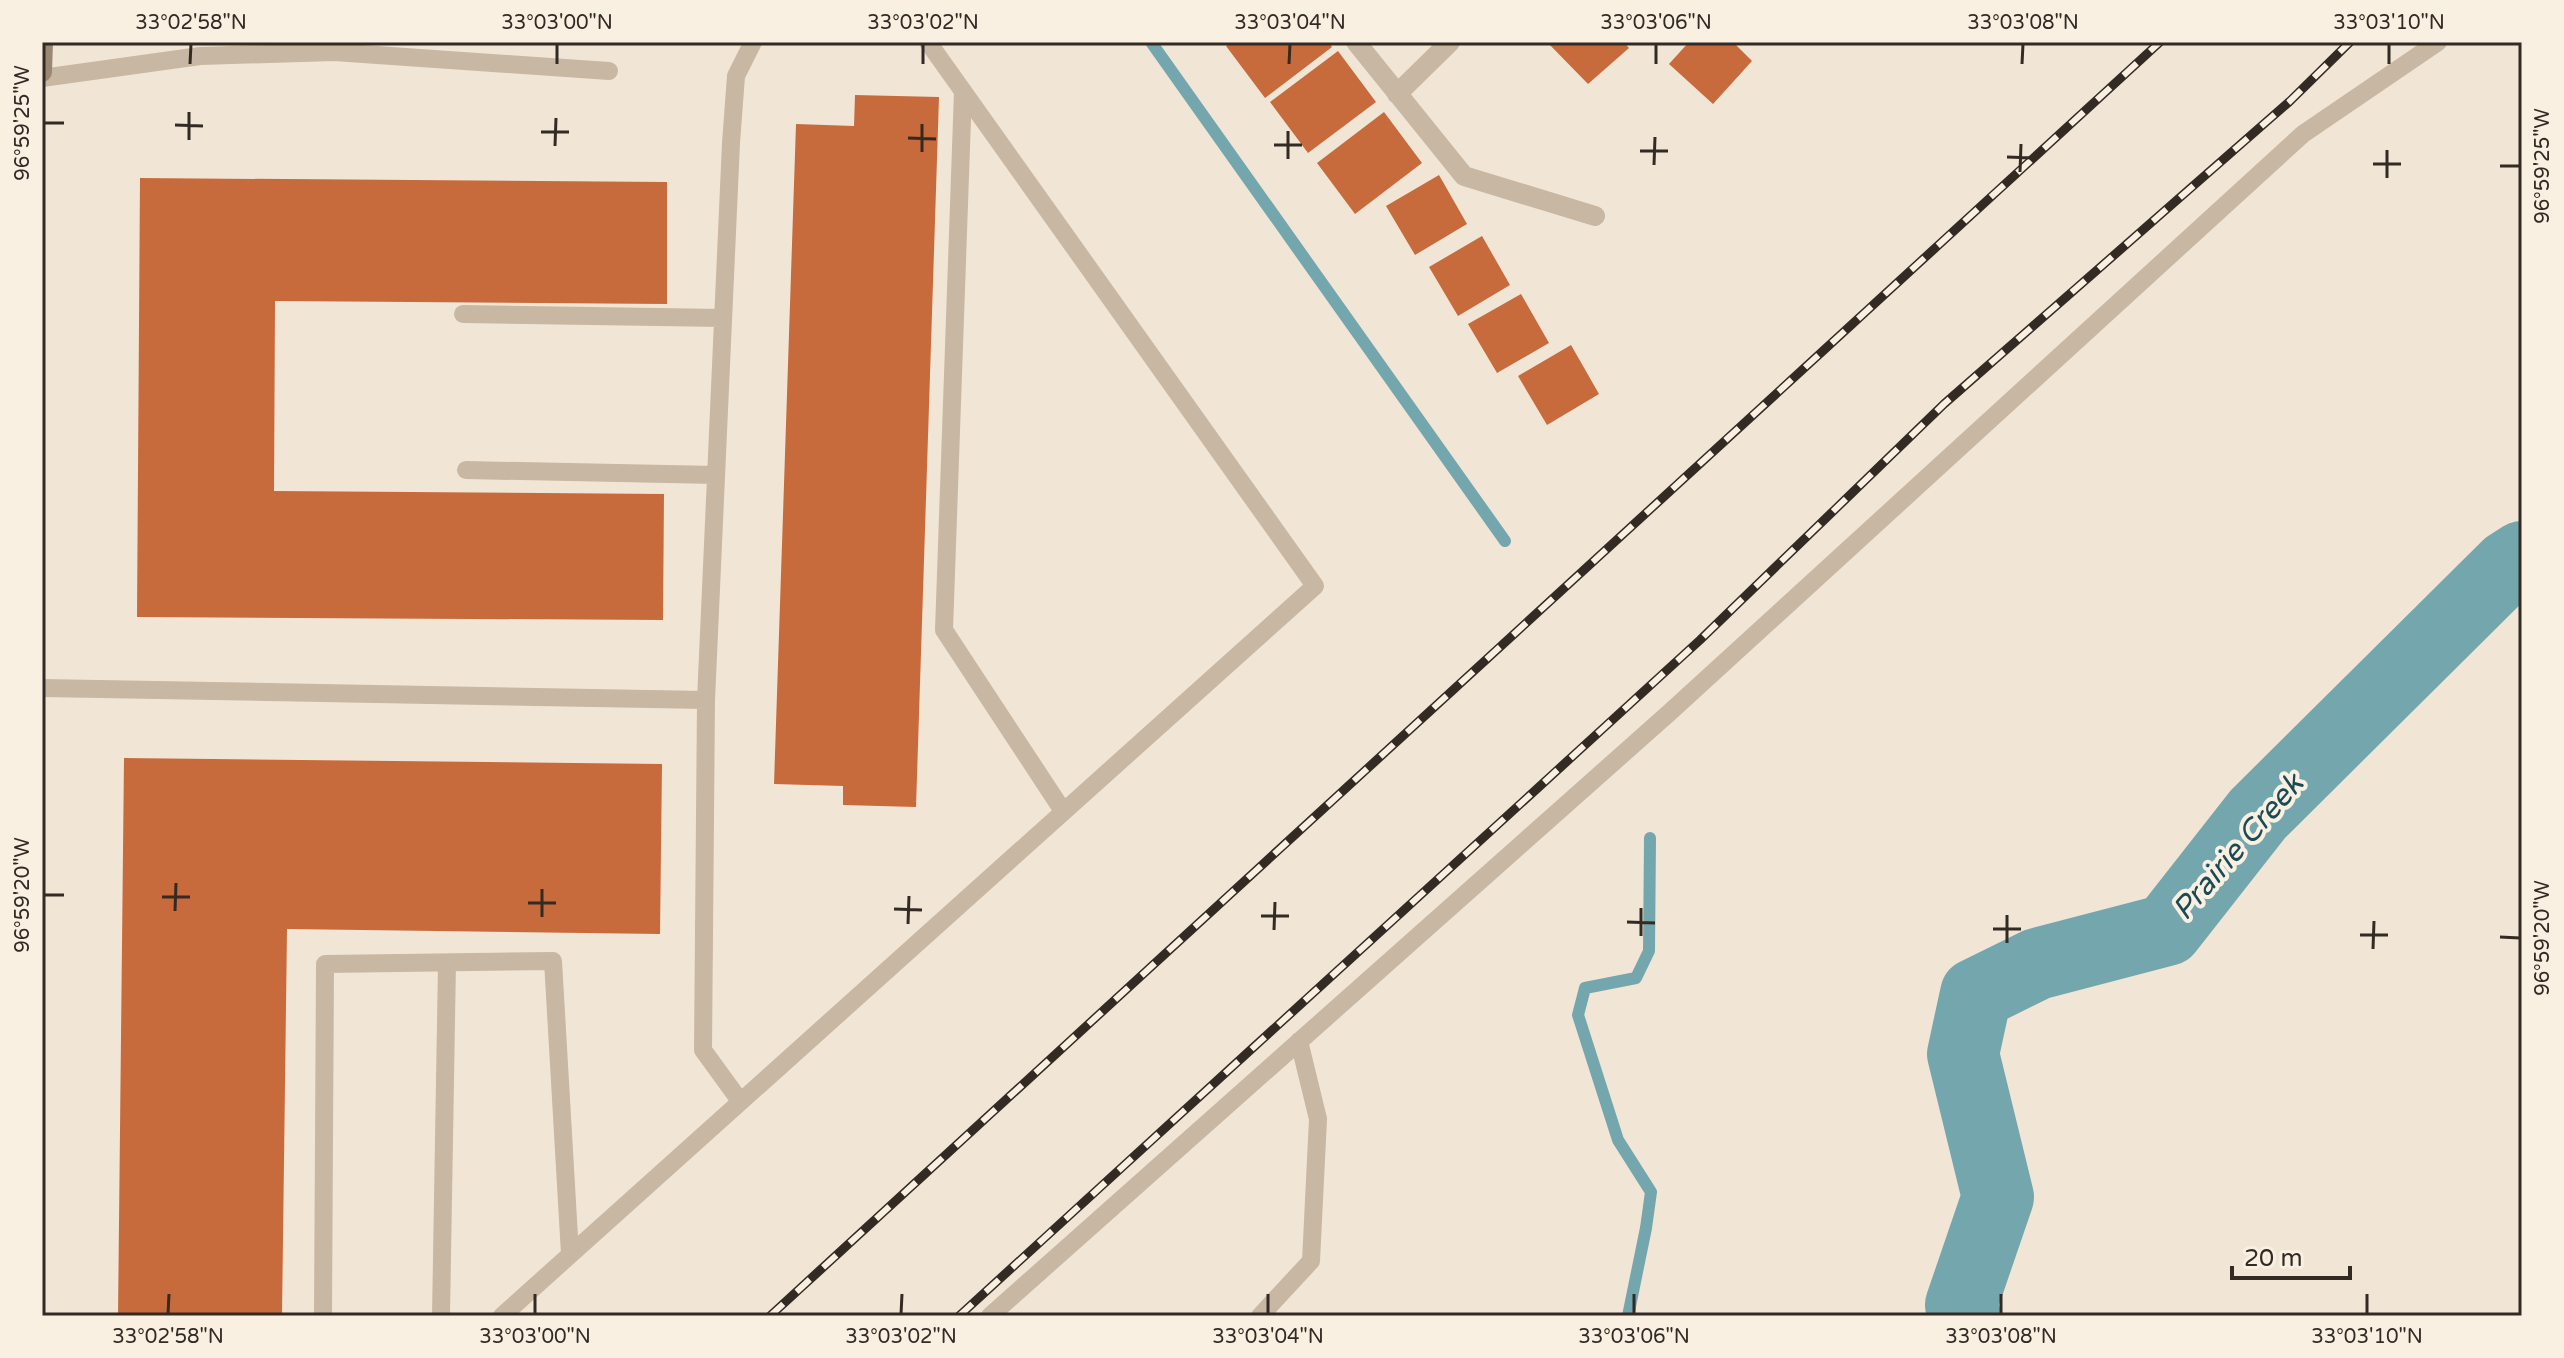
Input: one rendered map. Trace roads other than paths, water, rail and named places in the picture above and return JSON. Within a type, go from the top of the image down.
[{"type":"street","points":[[42,75],[43,42]]},
{"type":"street","points":[[1356,42],[1464,176],[1595,216]]},
{"type":"street","points":[[1397,94],[1450,42]]},
{"type":"lane","points":[[740,1101],[703,1050],[706,700],[736,76],[753,42]]},
{"type":"lane","points":[[502,1316],[1315,586],[928,42]]},
{"type":"lane","points":[[990,1316],[1669,713],[2303,134],[2438,42]]},
{"type":"lane","points":[[42,75],[200,56],[334,52],[609,71]]},
{"type":"lane","points":[[963,91],[944,630],[1063,811]]},
{"type":"lane","points":[[463,314],[723,318]]},
{"type":"lane","points":[[466,470],[716,475]]},
{"type":"lane","points":[[42,688],[706,700]]},
{"type":"lane","points":[[323,1316],[325,964],[553,961],[570,1254]]},
{"type":"lane","points":[[441,1316],[447,963]]},
{"type":"lane","points":[[1260,1316],[1311,1261],[1318,1119],[1299,1041]]},
{"type":"waterway","points":[[1151,42],[1505,541]]},
{"type":"waterway","name":"Prairie Creek","points":[[1965,1316],[1961,1305],[1998,1197],[1963,1054],[1976,994],[2037,964],[2167,930],[2258,814],[2508,566],[2522,557]]},
{"type":"waterway","points":[[1628,1316],[1651,1192],[1618,1140],[1578,1015],[1585,988],[1636,978],[1649,951],[1650,838]]},
{"type":"railway","points":[[770,1316],[2160,42]]},
{"type":"railway","points":[[959,1316],[1700,640],[1944,404],[2289,102],[2350,42]]}]
